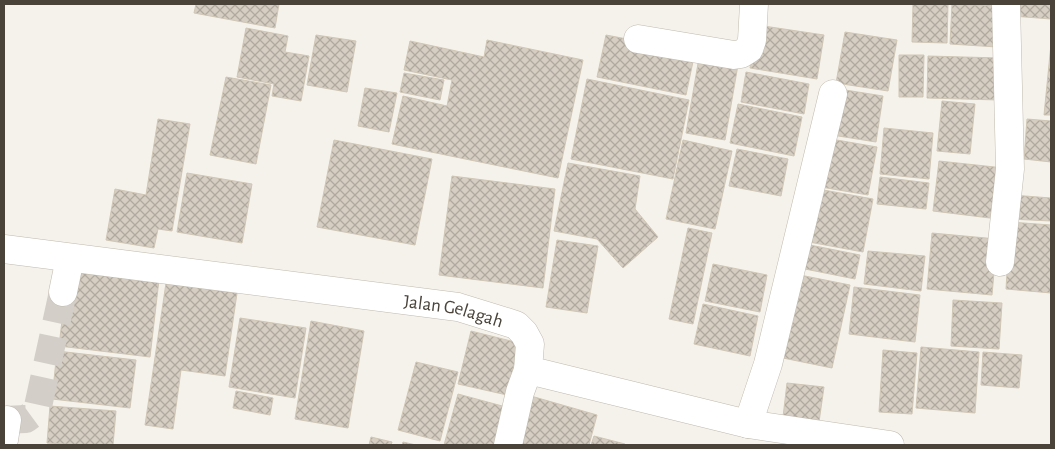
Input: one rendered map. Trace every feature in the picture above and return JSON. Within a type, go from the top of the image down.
[{"type":"street","points":[[638,39],[741,54],[749,49],[752,40],[754,4]]},
{"type":"street","points":[[1000,262],[1010,169],[1006,4]]},
{"type":"street","points":[[748,424],[768,364],[833,94]]},
{"type":"street","name":"Jalan Gelagah","points":[[4,249],[458,307],[516,326],[524,333],[530,344],[528,370],[520,392],[508,445]]},
{"type":"street","points":[[63,292],[70,258]]},
{"type":"street","points":[[528,370],[748,424],[890,445]]},
{"type":"building","points":[[196,4],[279,4],[275,28],[194,13]]},
{"type":"building","points":[[913,4],[948,4],[947,43],[912,42]]},
{"type":"building","points":[[952,4],[999,6],[997,47],[950,44]]},
{"type":"building","points":[[1013,4],[1051,4],[1051,19],[1012,16]]},
{"type":"building","points":[[757,25],[824,35],[817,79],[750,68]]},
{"type":"building","points":[[246,28],[288,36],[285,52],[309,56],[301,101],[272,96],[274,84],[237,77]]},
{"type":"building","points":[[845,32],[897,40],[888,91],[836,83]]},
{"type":"building","points":[[316,35],[356,41],[347,92],[307,85]]},
{"type":"building","points":[[606,35],[695,52],[686,95],[597,77]]},
{"type":"building","points":[[487,40],[583,60],[558,178],[392,144],[403,96],[447,106],[452,80],[404,70],[410,41],[484,57]]},
{"type":"building","points":[[1051,44],[1051,115],[1044,115]]},
{"type":"building","points":[[700,52],[739,59],[725,140],[686,133]]},
{"type":"building","points":[[899,55],[924,55],[923,97],[899,97]]},
{"type":"building","points":[[928,56],[1000,58],[999,100],[927,98]]},
{"type":"building","points":[[746,72],[809,84],[804,114],[741,102]]},
{"type":"building","points":[[404,73],[444,80],[440,100],[400,92]]},
{"type":"building","points":[[226,77],[271,85],[256,164],[210,155]]},
{"type":"building","points":[[587,79],[689,100],[673,179],[571,159]]},
{"type":"building","points":[[365,88],[397,93],[389,132],[358,126]]},
{"type":"building","points":[[839,89],[883,96],[876,142],[832,135]]},
{"type":"building","points":[[942,101],[975,104],[970,154],[937,151]]},
{"type":"building","points":[[738,104],[802,117],[794,156],[730,143]]},
{"type":"building","points":[[158,119],[190,124],[172,231],[158,229],[154,248],[106,240],[115,189],[146,195]]},
{"type":"building","points":[[1027,119],[1051,121],[1051,162],[1024,159]]},
{"type":"building","points":[[884,128],[933,133],[929,179],[880,174]]},
{"type":"building","points":[[831,139],[877,147],[868,195],[821,187]]},
{"type":"building","points":[[334,140],[432,159],[415,245],[317,227]]},
{"type":"building","points":[[683,140],[732,151],[715,229],[666,219]]},
{"type":"building","points":[[737,149],[788,159],[781,196],[729,186]]},
{"type":"building","points":[[939,161],[1004,168],[998,219],[933,211]]},
{"type":"building","points":[[568,163],[640,176],[635,209],[658,237],[623,268],[597,239],[554,231]]},
{"type":"building","points":[[187,173],[252,184],[242,243],[177,232]]},
{"type":"building","points":[[452,176],[555,189],[543,288],[439,275]]},
{"type":"building","points":[[880,177],[929,183],[926,209],[877,204]]},
{"type":"building","points":[[818,189],[873,199],[863,252],[809,242]]},
{"type":"building","points":[[1012,195],[1051,198],[1051,221],[1010,219]]},
{"type":"building","points":[[1010,222],[1051,225],[1051,293],[1006,289]]},
{"type":"building","points":[[688,228],[712,233],[693,324],[669,319]]},
{"type":"building","points":[[932,233],[997,239],[992,295],[927,289]]},
{"type":"building","points":[[557,240],[598,246],[587,313],[546,307]]},
{"type":"building","points":[[805,244],[860,255],[855,279],[800,268]]},
{"type":"building","points":[[868,251],[925,256],[921,291],[864,284]]},
{"type":"building","points":[[713,264],[767,275],[760,312],[705,301]]},
{"type":"building","points":[[68,270],[159,280],[150,357],[59,346]]},
{"type":"building","points":[[800,275],[850,285],[832,368],[783,358]]},
{"type":"building","points":[[166,283],[237,293],[225,376],[181,370],[173,429],[145,425]]},
{"type":"building","points":[[854,287],[920,295],[915,342],[849,334]]},
{"type":"building","points":[[953,300],[1002,303],[999,349],[951,346]]},
{"type":"building","points":[[703,304],[758,316],[750,356],[694,344]]},
{"type":"building","points":[[240,318],[306,328],[295,398],[229,387]]},
{"type":"building","points":[[311,321],[364,331],[348,428],[295,419]]},
{"type":"building","points":[[471,331],[519,343],[507,395],[458,384]]},
{"type":"building","points":[[921,347],[979,352],[975,413],[916,408]]},
{"type":"building","points":[[883,350],[917,353],[912,414],[879,412]]},
{"type":"building","points":[[57,351],[136,360],[130,408],[52,399]]},
{"type":"building","points":[[983,352],[1022,355],[1019,388],[981,385]]},
{"type":"building","points":[[416,362],[458,372],[440,441],[398,430]]},
{"type":"building","points":[[787,383],[824,387],[819,422],[783,417]]},
{"type":"building","points":[[236,391],[273,398],[270,415],[233,408]]},
{"type":"building","points":[[458,394],[506,407],[495,445],[444,445]]},
{"type":"building","points":[[531,396],[597,415],[589,445],[518,445]]},
{"type":"building","points":[[50,406],[116,411],[113,445],[47,443]]},
{"type":"building","points":[[594,436],[625,444],[625,445],[591,445]]},
{"type":"building","points":[[371,437],[392,442],[391,445],[369,445]]},
{"type":"building","points":[[403,442],[416,445],[402,445]]},
{"type":"tunnel","points":[[4,420],[26,419],[37,411],[63,292]]}]
